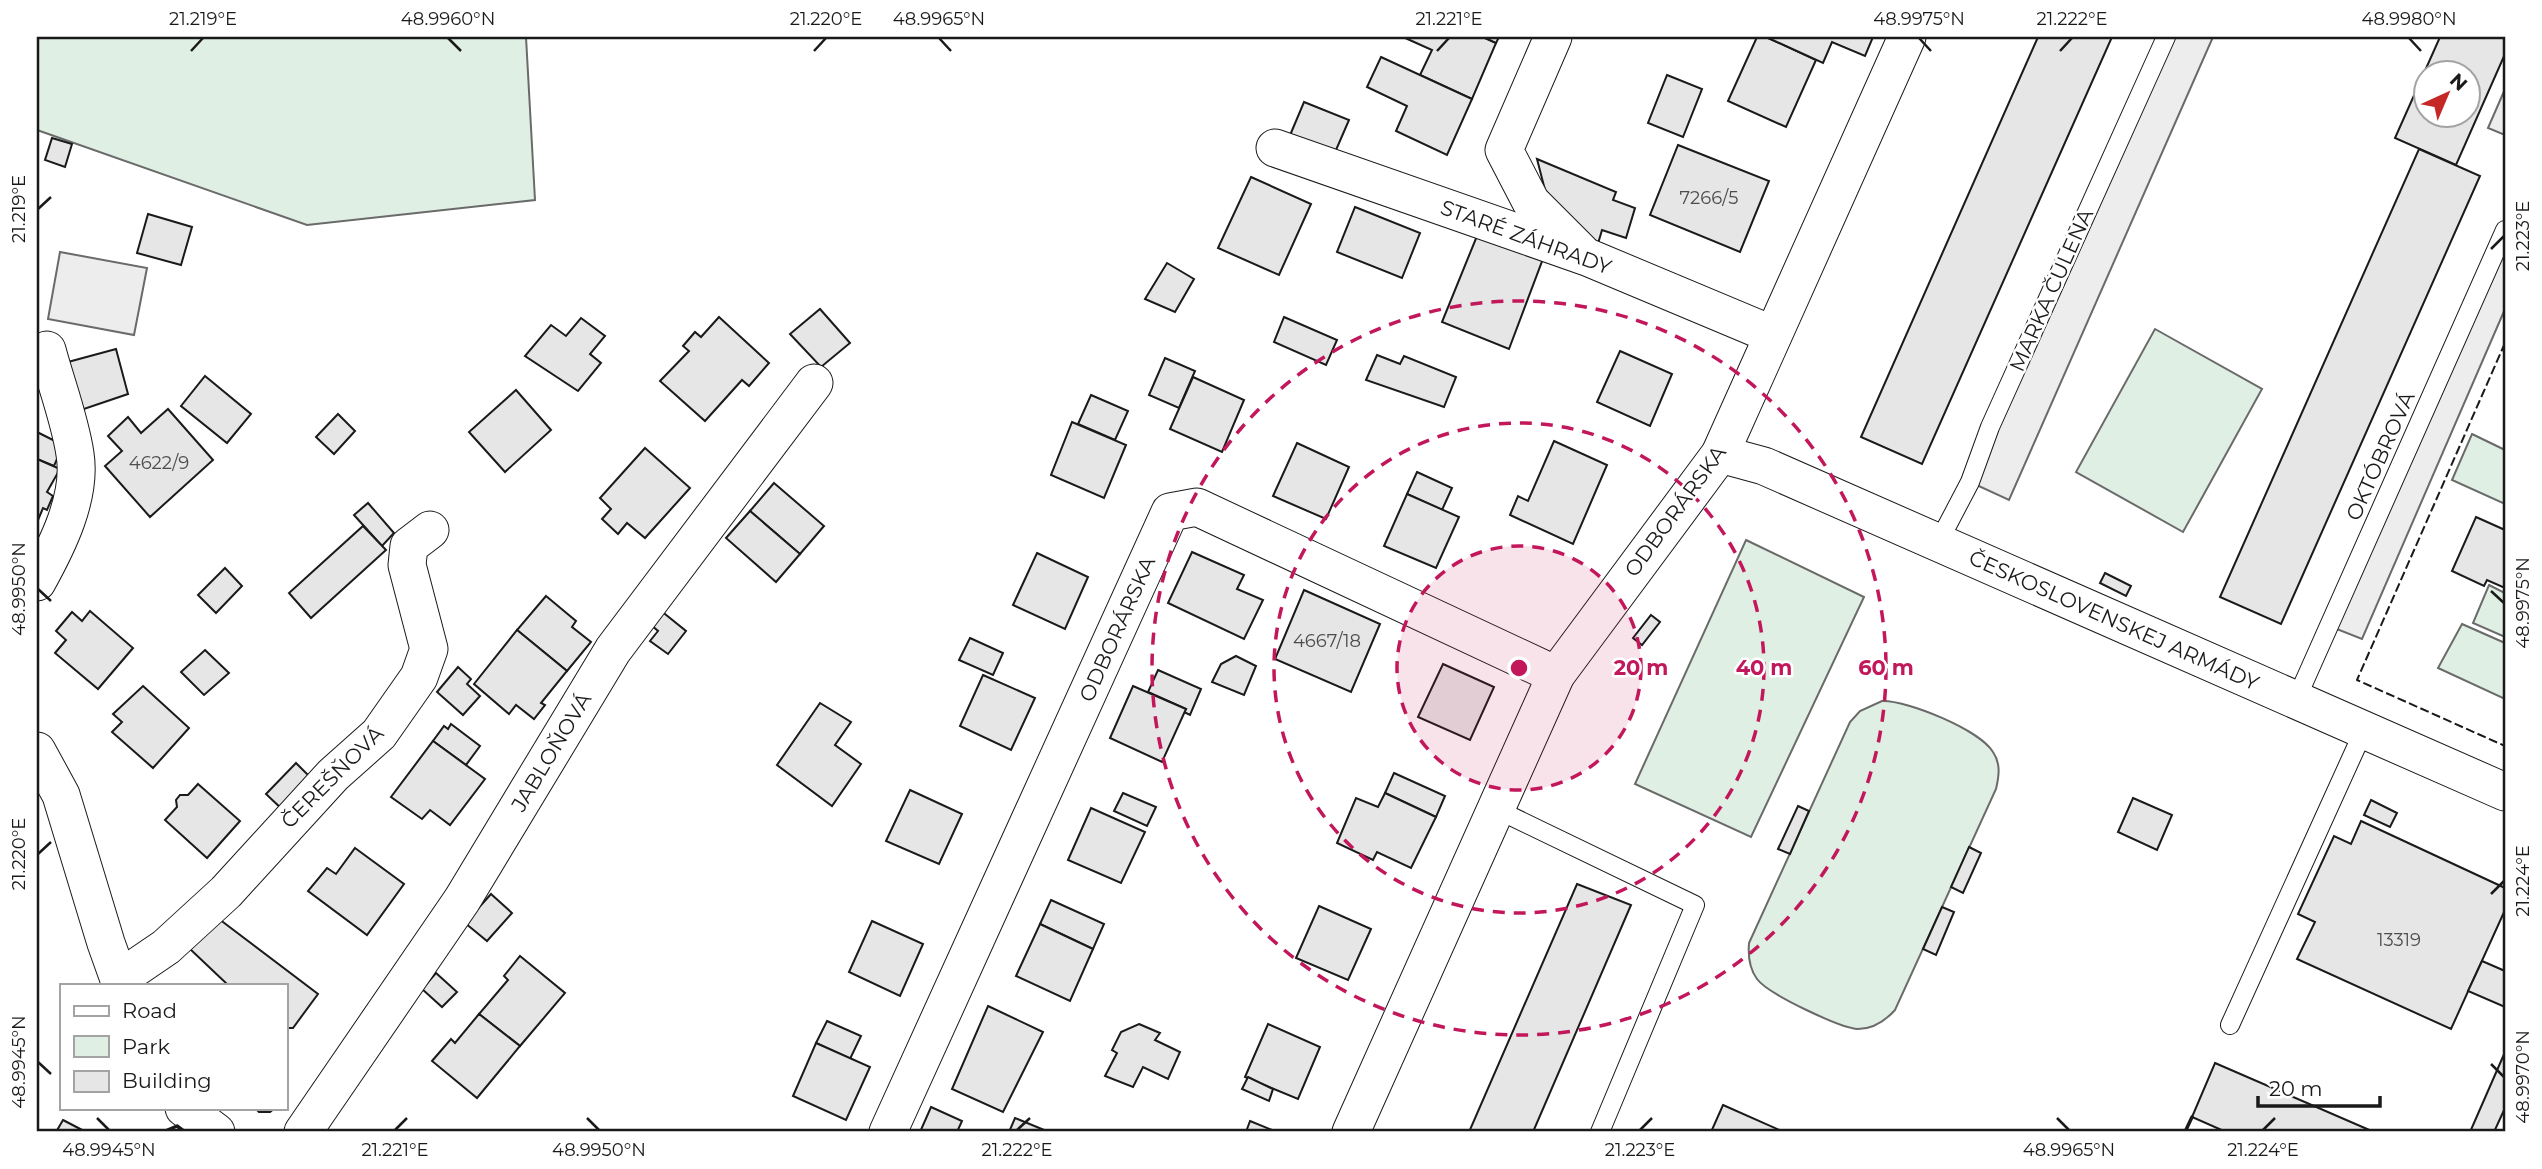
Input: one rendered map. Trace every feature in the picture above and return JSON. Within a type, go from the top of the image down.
[{"type":"street","points":[[1553,37],[1504,150],[1531,202],[1587,257]]},
{"type":"street","points":[[1773,335],[1906,37]]},
{"type":"street","name":"STARÉ ZÁHRADY","points":[[1275,148],[1587,257],[1773,335]]},
{"type":"street","name":"ODBORÁRSKA","points":[[1351,1132],[1556,675],[1720,454],[1773,335]]},
{"type":"street","points":[[37,582],[54,551],[73,492],[75,456],[47,350]]},
{"type":"street","name":"JABLOŇOVÁ","points":[[303,1132],[462,900],[613,650],[814,383]]},
{"type":"street","name":"ČESKOSLOVENSKEJ ARMÁDY","points":[[1720,454],[1764,466],[2505,792]]},
{"type":"street","name":"ODBORÁRSKA","points":[[888,1132],[1170,512],[1197,507],[1556,675]]},
{"type":"street","name":"ČEREŠŇOVÁ","points":[[37,751],[61,795],[120,982],[166,947],[226,892],[315,793],[379,734],[411,688],[429,649],[407,565],[409,546],[430,530]]},
{"type":"street","points":[[187,1110],[216,1132]]},
{"type":"lane","name":"MARKA ČULENA","points":[[1938,543],[1970,482],[1990,427],[2166,37]]},
{"type":"lane","name":"OKTÓBROVÁ","points":[[2296,700],[2505,230]]},
{"type":"lane","points":[[2230,1025],[2364,730]]},
{"type":"lane","points":[[1496,809],[1695,905],[1601,1132]]},
{"type":"green space","points":[[37,37],[526,37],[535,200],[307,225],[37,130]]},
{"type":"green space","points":[[2155,329],[2262,389],[2183,532],[2076,472]]},
{"type":"green space","points":[[2472,434],[2505,450],[2505,504],[2452,480]]},
{"type":"green space","points":[[1746,540],[1864,597],[1751,837],[1635,784]]},
{"type":"green space","points":[[2489,585],[2505,593],[2505,637],[2473,623]]},
{"type":"green space","points":[[2462,624],[2505,643],[2505,699],[2438,668]]},
{"type":"green space","points":[[1882,701],[1925,711],[1974,735],[1993,752],[1998,775],[1996,789],[1895,1010],[1879,1024],[1858,1029],[1836,1023],[1805,1009],[1764,985],[1752,970],[1749,943],[1850,722],[1860,711]]},
{"type":"shaded area","points":[[2166,37],[2213,37],[2009,500],[1970,482]]},
{"type":"shaded area","points":[[2505,89],[2505,135],[2488,128]]},
{"type":"shaded area","points":[[2505,228],[2505,309],[2362,639],[2329,626]]},
{"type":"shaded area","points":[[60,252],[147,268],[134,335],[48,319]]},
{"type":"building","points":[[1403,37],[1483,37],[1496,43],[1472,99],[1420,75],[1432,50]]},
{"type":"building","points":[[1483,37],[1499,37],[1496,43]]},
{"type":"building","points":[[1757,37],[1766,37],[1816,60],[1786,127],[1728,101]]},
{"type":"building","points":[[1766,37],[1873,37],[1865,56],[1832,42],[1823,63]]},
{"type":"building","points":[[2038,37],[2112,37],[1922,464],[1861,437]]},
{"type":"building","points":[[2440,37],[2505,37],[2505,54],[2482,106],[2482,60],[2430,60]]},
{"type":"building","points":[[1381,57],[1472,99],[1447,155],[1396,131],[1407,106],[1367,87]]},
{"type":"building","points":[[1667,75],[1702,89],[1683,137],[1648,123]]},
{"type":"building","points":[[2412,100],[2412,130],[2471,130],[2456,165],[2395,138]]},
{"type":"building","points":[[1304,102],[1349,120],[1333,157],[1288,140]]},
{"type":"building","points":[[52,138],[72,144],[65,167],[45,160]]},
{"type":"building","points":[[1678,145],[1769,181],[1740,252],[1650,215]]},
{"type":"building","points":[[2419,149],[2480,176],[2281,624],[2220,597]]},
{"type":"building","points":[[1537,159],[1616,192],[1613,200],[1635,208],[1626,238],[1602,230],[1597,247],[1578,231],[1545,190]]},
{"type":"building","points":[[1251,177],[1311,204],[1279,275],[1218,248]]},
{"type":"building","points":[[1355,207],[1420,233],[1402,278],[1337,252]]},
{"type":"building","points":[[148,214],[192,227],[181,265],[137,253]]},
{"type":"building","points":[[1479,231],[1544,256],[1509,349],[1442,322]]},
{"type":"building","points":[[1167,263],[1194,279],[1175,312],[1145,299]]},
{"type":"building","points":[[820,309],[850,343],[821,367],[790,334]]},
{"type":"building","points":[[719,317],[769,363],[749,386],[742,380],[705,421],[660,381],[689,351],[683,346],[695,332],[701,337]]},
{"type":"building","points":[[1284,317],[1337,340],[1326,365],[1274,342]]},
{"type":"building","points":[[581,318],[605,336],[590,354],[601,363],[578,391],[525,356],[551,325],[566,336]]},
{"type":"building","points":[[116,349],[128,394],[81,410],[68,362]]},
{"type":"building","points":[[1620,351],[1672,374],[1650,426],[1597,402]]},
{"type":"building","points":[[1377,355],[1400,364],[1404,356],[1456,377],[1444,407],[1366,380]]},
{"type":"building","points":[[1165,358],[1195,371],[1179,408],[1149,395]]},
{"type":"building","points":[[205,376],[251,414],[227,443],[181,406]]},
{"type":"building","points":[[1193,377],[1244,400],[1222,452],[1170,429]]},
{"type":"building","points":[[516,390],[551,430],[505,472],[469,432]]},
{"type":"building","points":[[1091,395],[1128,411],[1115,440],[1078,424]]},
{"type":"building","points":[[168,409],[213,460],[150,517],[105,466],[122,451],[108,436],[128,417],[141,433]]},
{"type":"building","points":[[338,414],[355,431],[334,454],[316,437]]},
{"type":"building","points":[[1072,422],[1126,445],[1104,498],[1051,475]]},
{"type":"building","points":[[37,432],[63,445],[54,466],[37,459]]},
{"type":"building","points":[[1554,441],[1607,465],[1573,544],[1510,515],[1518,496],[1528,501]]},
{"type":"building","points":[[1297,443],[1349,467],[1326,519],[1273,496]]},
{"type":"building","points":[[645,448],[690,488],[645,538],[627,523],[618,534],[602,519],[611,509],[600,498]]},
{"type":"building","points":[[37,459],[60,469],[47,492],[53,496],[47,510],[43,508],[38,520]]},
{"type":"building","points":[[1417,472],[1452,488],[1442,510],[1407,494]]},
{"type":"building","points":[[774,483],[824,526],[800,554],[750,511]]},
{"type":"building","points":[[1407,494],[1459,517],[1436,568],[1384,546]]},
{"type":"building","points":[[368,503],[394,533],[382,546],[354,515]]},
{"type":"building","points":[[750,511],[800,554],[776,582],[726,538]]},
{"type":"building","points":[[2476,517],[2505,530],[2505,588],[2487,580],[2484,586],[2452,571]]},
{"type":"building","points":[[363,526],[386,550],[311,618],[289,593]]},
{"type":"building","points":[[1192,552],[1244,575],[1237,589],[1263,600],[1244,639],[1168,603]]},
{"type":"building","points":[[1037,553],[1088,577],[1065,629],[1013,605]]},
{"type":"building","points":[[225,568],[242,586],[216,613],[198,595]]},
{"type":"building","points":[[2105,573],[2131,586],[2126,596],[2100,583]]},
{"type":"building","points":[[1304,590],[1380,624],[1351,692],[1275,659]]},
{"type":"building","points":[[546,596],[576,621],[572,627],[591,642],[567,671],[517,630]]},
{"type":"building","points":[[655,606],[686,631],[668,654],[650,641],[658,631],[644,619]]},
{"type":"building","points":[[90,611],[133,648],[98,689],[55,653],[66,640],[56,631],[72,612],[82,621]]},
{"type":"building","points":[[1651,615],[1660,622],[1642,645],[1633,638]]},
{"type":"building","points":[[517,630],[567,671],[541,703],[545,705],[534,719],[516,705],[509,714],[474,684]]},
{"type":"building","points":[[970,638],[1003,653],[993,675],[959,660]]},
{"type":"building","points":[[205,650],[229,673],[204,695],[181,672]]},
{"type":"building","points":[[1236,656],[1256,666],[1244,695],[1212,682],[1221,664]]},
{"type":"building","points":[[1443,664],[1494,687],[1470,740],[1418,717]]},
{"type":"building","points":[[458,667],[471,679],[467,684],[480,696],[463,715],[437,692]]},
{"type":"building","points":[[1158,670],[1201,689],[1190,715],[1184,712],[1186,709],[1148,692]]},
{"type":"building","points":[[983,675],[1035,698],[1011,750],[960,726]]},
{"type":"building","points":[[143,686],[189,728],[153,768],[112,732],[122,722],[113,714]]},
{"type":"building","points":[[1133,686],[1186,709],[1162,762],[1110,738]]},
{"type":"building","points":[[820,703],[851,722],[835,745],[861,764],[832,806],[777,765]]},
{"type":"building","points":[[451,724],[480,746],[466,765],[433,741],[444,726],[448,729]]},
{"type":"building","points":[[433,741],[485,779],[450,825],[430,810],[422,819],[391,797]]},
{"type":"building","points":[[296,763],[313,780],[284,811],[266,794]]},
{"type":"building","points":[[1394,773],[1445,796],[1436,817],[1385,793]]},
{"type":"building","points":[[198,784],[240,821],[207,858],[165,820],[177,807],[176,800],[180,795],[188,795]]},
{"type":"building","points":[[910,790],[962,814],[939,864],[886,841]]},
{"type":"building","points":[[1123,793],[1156,807],[1147,826],[1114,811]]},
{"type":"building","points":[[1385,793],[1436,817],[1411,868],[1377,852],[1373,860],[1337,843],[1356,798],[1378,807]]},
{"type":"building","points":[[2133,798],[2172,815],[2157,850],[2118,832]]},
{"type":"building","points":[[2371,800],[2397,813],[2390,827],[2364,815]]},
{"type":"building","points":[[1798,806],[1809,811],[1790,854],[1778,849]]},
{"type":"building","points":[[1091,808],[1145,832],[1121,883],[1068,860]]},
{"type":"building","points":[[2361,821],[2505,888],[2505,910],[2451,1029],[2297,959],[2315,922],[2298,914],[2334,836],[2351,844]]},
{"type":"building","points":[[1969,847],[1981,853],[1963,893],[1951,887]]},
{"type":"building","points":[[355,848],[404,884],[367,935],[308,891],[327,868],[336,874]]},
{"type":"building","points":[[1577,884],[1631,905],[1533,1132],[1469,1132]]},
{"type":"building","points":[[491,894],[512,913],[487,941],[465,923]]},
{"type":"building","points":[[1051,900],[1104,924],[1093,949],[1040,924]]},
{"type":"building","points":[[1319,906],[1371,929],[1348,980],[1296,958]]},
{"type":"building","points":[[1942,907],[1954,912],[1936,955],[1923,949]]},
{"type":"building","points":[[219,919],[318,994],[293,1028],[287,1028],[287,984],[227,984],[190,949]]},
{"type":"building","points":[[872,921],[923,944],[900,996],[849,972]]},
{"type":"building","points":[[1040,924],[1093,949],[1070,1001],[1016,976]]},
{"type":"building","points":[[520,956],[565,993],[520,1046],[479,1014],[508,980],[504,976]]},
{"type":"building","points":[[2482,961],[2505,971],[2505,1007],[2468,991]]},
{"type":"building","points":[[436,973],[457,992],[442,1007],[422,989]]},
{"type":"building","points":[[988,1006],[1043,1032],[1003,1112],[952,1089]]},
{"type":"building","points":[[479,1014],[520,1046],[477,1098],[432,1061],[451,1039],[455,1043]]},
{"type":"building","points":[[827,1021],[861,1036],[850,1059],[816,1043]]},
{"type":"building","points":[[1139,1024],[1160,1033],[1155,1040],[1180,1052],[1168,1079],[1143,1067],[1133,1087],[1105,1076],[1117,1053],[1112,1050],[1121,1032]]},
{"type":"building","points":[[1268,1024],[1320,1047],[1298,1099],[1245,1077]]},
{"type":"building","points":[[816,1043],[870,1067],[846,1120],[793,1096]]},
{"type":"building","points":[[2505,1052],[2505,1108],[2494,1132],[2470,1132]]},
{"type":"building","points":[[2215,1063],[2374,1132],[2226,1132],[2192,1117]]},
{"type":"building","points":[[1248,1077],[1273,1089],[1269,1101],[1242,1089]]},
{"type":"building","points":[[1723,1105],[1784,1132],[1711,1132]]},
{"type":"building","points":[[931,1107],[962,1121],[957,1132],[920,1132]]},
{"type":"building","points":[[1015,1118],[1049,1132],[1009,1132]]},
{"type":"building","points":[[63,1120],[86,1132],[56,1132]]},
{"type":"building","points":[[1250,1121],[1277,1132],[1246,1132]]},
{"type":"fence","points":[[2505,343],[2357,680],[2505,746]]},
{"type":"wall","points":[[2185,1132],[2192,1117]]},
{"type":"wall","points":[[163,1132],[177,1126],[185,1132]]}]
